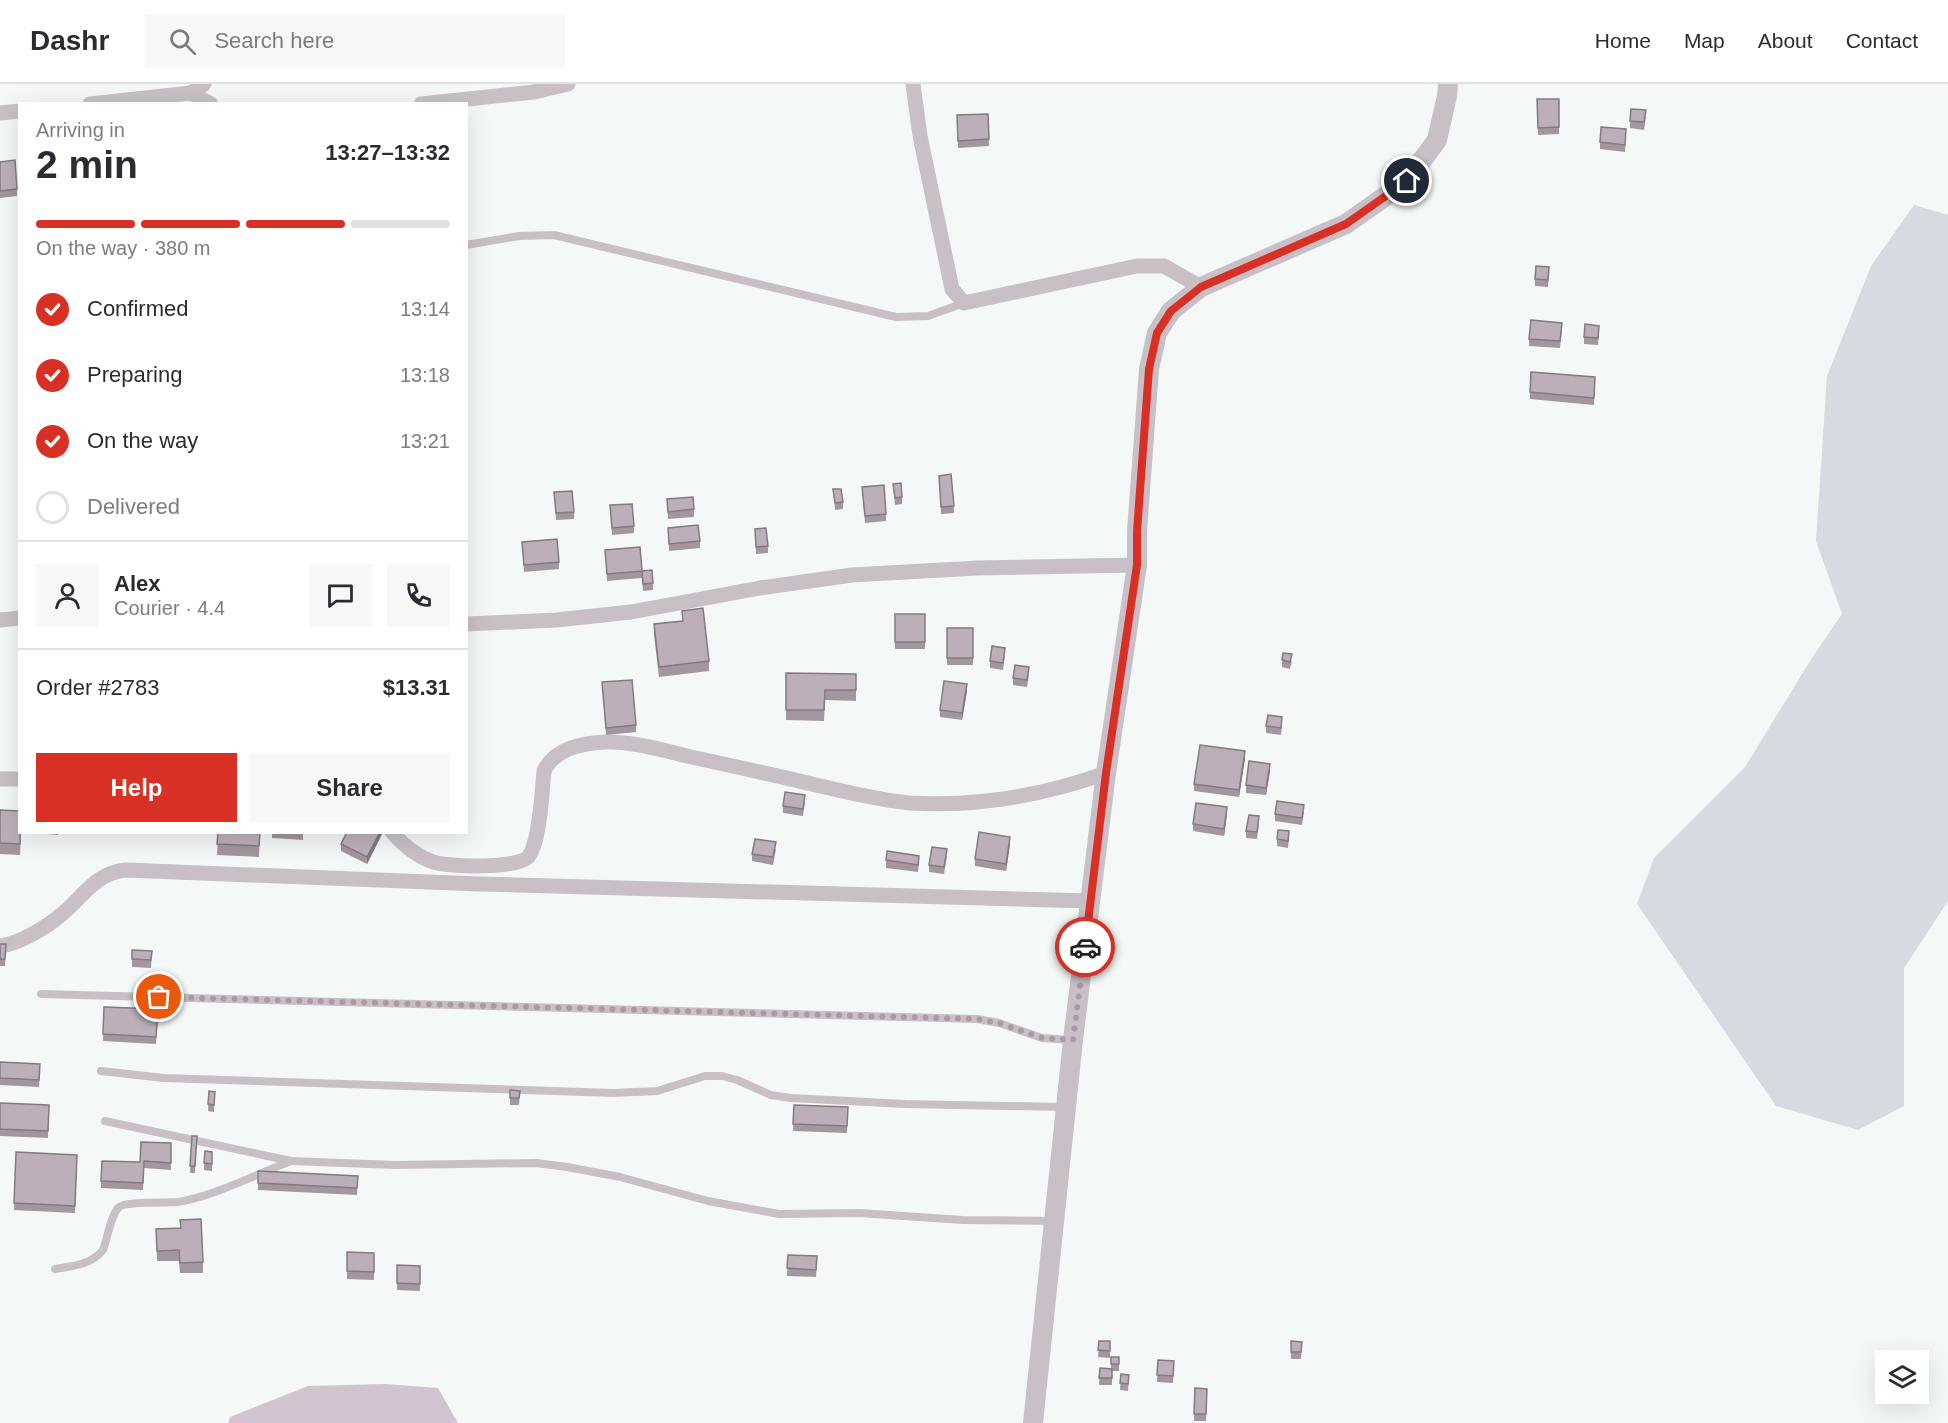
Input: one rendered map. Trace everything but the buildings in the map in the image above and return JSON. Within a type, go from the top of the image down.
[{"type":"street","points":[[440,102],[534,92],[568,84]]},
{"type":"street","points":[[913,84],[920,136],[952,289],[964,303],[1137,266],[1164,266],[1201,287]]},
{"type":"street","points":[[1032,1423],[1073,1040],[1106,773],[1137,565],[1137,531],[1148,380],[1157,333],[1171,311],[1201,287],[1346,224],[1407,181],[1437,140],[1448,84]]},
{"type":"street","points":[[104,102],[198,88],[209,102]]},
{"type":"street","points":[[0,113],[18,111]]},
{"type":"street","points":[[468,624],[556,620],[631,612],[760,588],[852,575],[978,568],[1137,565]]},
{"type":"street","points":[[0,620],[18,618]]},
{"type":"street","points":[[394,834],[415,854],[434,862],[451,865],[520,862],[527,858],[536,840],[544,771],[548,762],[555,754],[565,750],[607,742],[676,754],[856,795],[911,803],[943,804],[1028,796],[1061,789],[1106,773]]},
{"type":"street","points":[[0,779],[18,780]]},
{"type":"street","points":[[0,946],[10,945],[20,940],[61,915],[93,882],[104,875],[126,870],[502,884],[1091,901]]},
{"type":"lane","points":[[468,245],[519,236],[554,235],[896,317],[928,316],[964,303]]},
{"type":"lane","points":[[41,994],[977,1019],[999,1023],[1042,1038],[1073,1040]]},
{"type":"lane","points":[[101,1071],[164,1078],[614,1093],[657,1091],[698,1078],[722,1076],[771,1095],[791,1098],[905,1104],[1065,1107]]},
{"type":"lane","points":[[105,1121],[291,1161],[395,1165],[536,1164],[567,1167],[620,1177],[708,1201],[779,1214],[859,1213],[963,1220],[1053,1221]]},
{"type":"lane","points":[[55,1269],[89,1262],[100,1255],[115,1213],[118,1207],[124,1204],[196,1199],[291,1161]]},
{"type":"shaded area","points":[[1914,205],[1948,215],[1948,901],[1904,968],[1904,1106],[1858,1130],[1776,1106],[1637,904],[1654,858],[1745,767],[1810,661],[1842,614],[1816,541],[1827,376],[1871,266]]},
{"type":"shaded area","points":[[385,1384],[438,1388],[458,1423],[228,1423],[230,1417],[308,1386]]},
{"type":"way so far","points":[[159,997],[977,1019],[999,1023],[1042,1038],[1073,1040],[1085,947]]},
{"type":"route","points":[[1085,947],[1106,773],[1137,565],[1137,531],[1149,369],[1157,333],[1171,311],[1201,287],[1346,224],[1407,181]]}]
